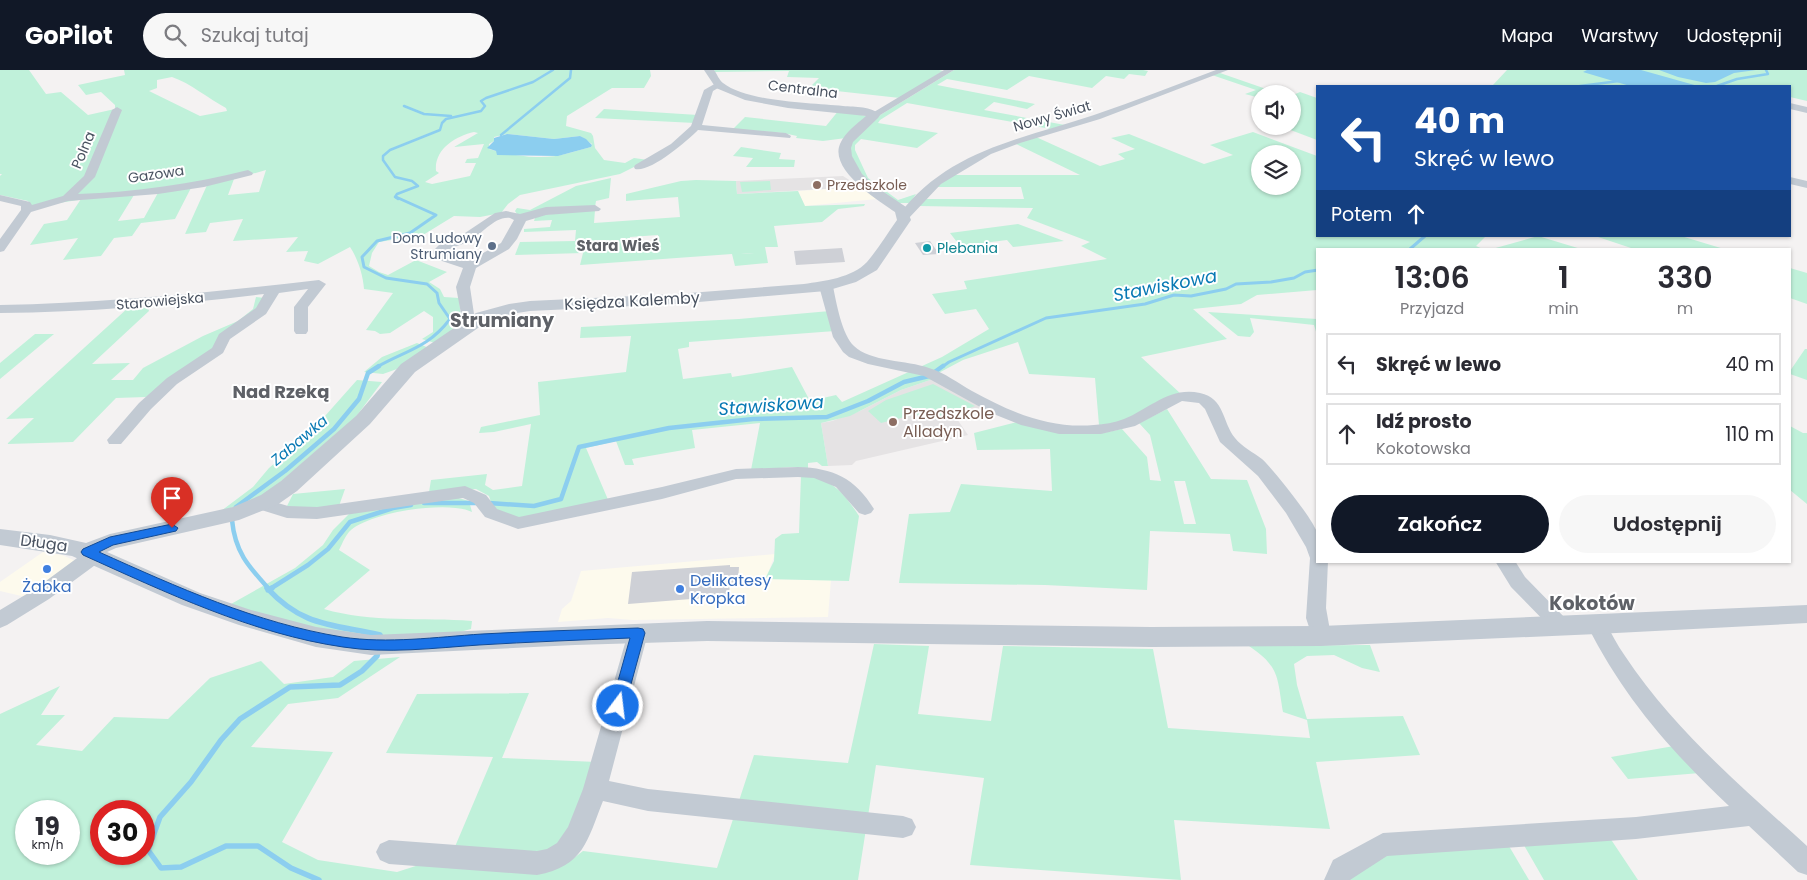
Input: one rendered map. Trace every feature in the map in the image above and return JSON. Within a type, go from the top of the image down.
[{"type":"street","points":[[639,167],[675,146],[696,127],[710,90],[718,85],[710,70]]},
{"type":"street","points":[[904,216],[898,208],[858,179],[850,168],[845,154],[845,146],[850,138],[874,115],[950,70]]},
{"type":"street","name":"Nowy Świat","points":[[904,216],[937,182],[994,149],[1097,118],[1224,70]]},
{"type":"street","name":"Centralna","points":[[718,85],[740,95],[775,102],[863,112],[874,115]]},
{"type":"street","points":[[1791,106],[1807,110]]},
{"type":"street","name":"Polna","points":[[27,210],[67,198],[90,177],[103,140],[117,110]]},
{"type":"street","points":[[696,127],[786,136]]},
{"type":"street","name":"Gazowa","points":[[67,198],[156,190],[248,173]]},
{"type":"street","points":[[1791,180],[1807,185]]},
{"type":"street","points":[[0,198],[26,204],[27,210],[0,248]]},
{"type":"street","points":[[470,266],[444,257],[438,252],[453,243],[465,239],[489,220],[543,212],[595,209]]},
{"type":"street","name":"Księdza Kalemby","points":[[91,554],[110,542],[220,518],[261,504],[289,486],[363,420],[408,368],[474,321],[499,311],[525,306],[704,297],[826,286],[850,279],[871,267],[904,220],[904,216]]},
{"type":"street","points":[[474,321],[467,316],[463,287],[470,266],[502,250],[511,240],[516,217]]},
{"type":"street","name":"Starowiejska","points":[[0,309],[62,308],[182,300],[319,284],[301,307],[301,331]]},
{"type":"street","points":[[826,286],[841,338],[850,351],[871,359],[931,374],[1012,416],[1044,427],[1081,431],[1116,426],[1134,420],[1179,397],[1203,398],[1212,407],[1226,438],[1233,446],[1258,465],[1272,481],[1306,531],[1316,549]]},
{"type":"street","points":[[115,440],[145,406],[172,381],[218,350],[224,337],[261,311],[274,289]]},
{"type":"street","points":[[261,504],[286,512],[317,513],[465,492],[484,504],[491,513],[518,523],[662,493],[736,474],[798,472],[817,474],[842,483],[865,509]]},
{"type":"street","name":"Długa","points":[[0,538],[50,543],[91,554],[191,599],[240,616],[316,637],[362,644],[403,645],[520,637],[638,633],[797,631],[1122,637],[1321,636],[1807,614]]},
{"type":"street","points":[[0,620],[42,594],[91,554]]},
{"type":"street","points":[[1318,563],[1316,605],[1318,627],[1321,636]]},
{"type":"street","points":[[1505,563],[1518,582],[1562,626]]},
{"type":"street","points":[[1597,625],[1618,664],[1643,699],[1670,731],[1807,863]]},
{"type":"street","points":[[389,852],[537,863],[552,860],[566,850],[578,833],[595,789],[638,633]]},
{"type":"street","points":[[595,789],[648,800],[903,827]]},
{"type":"street","points":[[1338,880],[1342,869],[1383,845],[1636,828],[1755,814]]},
{"type":"shaded area","points":[[843,176],[860,187],[737,194],[736,181]]},
{"type":"shaded area","points":[[860,187],[877,199],[805,206],[798,191]]},
{"type":"shaded area","name":"Przedszkole Alladyn","points":[[933,379],[985,407],[962,412],[955,416],[968,435],[856,461],[852,465],[828,466],[821,423],[860,411],[901,390]]},
{"type":"shaded area","points":[[43,552],[62,555],[78,562],[30,598],[0,591],[0,582]]},
{"type":"shaded area","points":[[775,554],[766,579],[831,580],[828,617],[633,620],[608,618],[558,622],[562,609],[571,601],[581,571]]},
{"type":"green space","points":[[0,70],[29,70],[46,94],[61,92],[88,115],[115,109],[115,105],[101,92],[86,95],[78,85],[125,75],[124,70],[650,70],[651,76],[644,88],[612,88],[567,116],[566,126],[591,133],[595,148],[604,160],[625,163],[634,158],[648,160],[620,174],[520,195],[508,204],[501,213],[480,217],[454,216],[423,235],[379,242],[372,253],[369,266],[379,272],[388,275],[416,260],[447,272],[429,282],[440,289],[444,297],[459,298],[461,319],[448,334],[435,343],[422,339],[433,332],[433,317],[424,311],[390,333],[380,334],[375,331],[366,330],[393,293],[364,289],[360,267],[350,247],[318,264],[304,261],[308,251],[286,252],[298,237],[233,241],[243,219],[210,223],[206,232],[185,234],[208,183],[191,183],[32,207],[28,201],[0,195],[0,176],[2,174],[0,174]],"holes":[[[172,77],[179,80],[226,108],[227,111],[200,116],[149,91],[157,88],[157,80]],[[478,133],[454,147],[484,144],[478,158],[467,159],[465,163],[476,163],[470,176],[432,184],[425,182],[439,173],[436,171],[436,163],[442,150],[454,140],[467,134]],[[507,134],[554,139],[580,136],[592,144],[591,147],[551,157],[501,155],[489,149],[489,144],[494,141],[494,137]],[[266,170],[259,192],[228,195],[234,179]]]},
{"type":"green space","points":[[714,70],[943,71],[900,98],[809,88],[819,78],[787,77],[789,71],[715,72]]},
{"type":"green space","points":[[954,70],[1148,71],[1145,76],[1129,74],[1124,79],[1106,76],[1092,88],[1029,76],[1007,90],[947,79],[937,85],[1035,104],[1027,109],[994,102],[984,110],[1065,125],[1051,129],[907,103],[878,123],[938,133],[917,148],[861,139],[855,145],[855,150],[868,178],[898,200],[916,194],[910,203],[899,203],[864,178],[850,152],[851,143],[877,117]]},
{"type":"green space","points":[[1507,70],[1807,70],[1807,101],[1791,97],[1791,85],[1493,85]]},
{"type":"green space","points":[[1220,73],[1255,85],[1251,85],[1251,88],[1212,75]]},
{"type":"green space","points":[[1301,92],[1316,98],[1316,140],[1301,134]]},
{"type":"green space","points":[[604,109],[698,115],[695,123],[595,118]]},
{"type":"green space","points":[[839,110],[870,117],[846,138],[823,141],[796,138],[797,136],[783,133],[733,129],[745,117],[826,126]]},
{"type":"green space","points":[[1251,133],[1251,135],[1261,135],[1288,145],[1251,145],[1251,195],[1301,195],[1301,150],[1316,156],[1316,237],[1485,237],[1476,246],[1481,248],[1316,248],[1316,290],[1257,295],[1241,304],[1193,309],[1227,339],[1141,357],[1181,394],[1118,423],[1099,425],[1095,378],[1029,374],[1018,342],[963,360],[931,377],[933,379],[901,390],[850,416],[821,423],[828,466],[822,466],[817,462],[808,463],[808,468],[793,467],[751,470],[760,423],[692,430],[695,448],[632,459],[634,465],[625,465],[616,441],[586,448],[609,502],[519,521],[493,508],[489,496],[476,489],[429,492],[431,480],[487,474],[485,485],[493,490],[522,486],[531,424],[494,432],[479,433],[481,427],[540,415],[538,382],[626,372],[631,336],[580,338],[581,327],[739,319],[830,311],[835,331],[689,342],[689,347],[678,349],[683,379],[731,373],[732,377],[792,367],[810,401],[836,395],[842,402],[942,357],[989,329],[976,309],[945,314],[932,294],[967,289],[964,281],[1107,259],[1081,246],[1090,242],[1027,218],[1033,208],[919,206],[924,199],[1024,199],[1021,187],[936,187],[953,175],[1080,175],[1014,143],[1036,137],[1100,166],[1125,159],[1118,154],[1135,149],[1111,138],[1129,134],[1204,164],[1233,155],[1210,145]]},
{"type":"green space","points":[[741,147],[781,153],[779,159],[795,160],[794,167],[746,167],[753,158],[733,156]]},
{"type":"green space","points":[[611,178],[609,198],[596,201],[595,207],[524,216],[517,214],[515,211],[517,208],[530,210],[576,186]]},
{"type":"green space","points":[[681,181],[736,181],[737,194],[798,191],[805,206],[865,204],[864,206],[838,209],[822,222],[774,226],[778,247],[765,247],[768,263],[735,266],[732,254],[580,265],[583,253],[515,255],[520,242],[575,241],[576,230],[524,232],[524,229],[550,227],[552,220],[534,221],[535,218],[531,216],[595,210],[594,223],[680,217],[678,197],[626,201],[626,194]],"holes":[[[658,235],[657,248],[628,250],[630,237]]]},
{"type":"green space","points":[[770,181],[771,190],[742,192],[740,182]]},
{"type":"green space","points":[[192,186],[175,219],[141,223],[132,236],[114,238],[101,256],[63,260],[78,238],[30,245],[44,224],[67,220],[81,199],[134,195],[118,221],[144,218],[159,191]]},
{"type":"green space","points":[[1018,224],[1064,241],[1013,247],[1007,240],[960,246],[950,233]]},
{"type":"green space","points":[[1534,237],[1541,237],[1578,248],[1496,248]]},
{"type":"green space","points":[[1598,237],[1684,237],[1721,248],[1631,248]]},
{"type":"green space","points":[[1791,268],[1807,273],[1807,304],[1791,298]]},
{"type":"green space","points":[[256,297],[265,298],[260,308],[212,351],[146,397],[116,398],[73,442],[7,444],[34,418],[6,419],[129,307],[148,308],[149,311],[92,364],[130,363],[111,380],[133,380],[143,368],[203,336],[238,321],[253,309]]},
{"type":"green space","points":[[1208,312],[1316,319],[1316,332],[1314,325],[1250,318],[1254,332],[1250,337],[1238,336]]},
{"type":"green space","points":[[35,334],[54,334],[0,379],[0,363]]},
{"type":"green space","points":[[417,343],[429,348],[397,369],[383,374],[364,372],[382,357]]},
{"type":"green space","points":[[1805,349],[1807,349],[1807,380],[1791,374],[1791,370]]},
{"type":"green space","points":[[357,380],[382,382],[355,418],[272,489],[253,501],[221,511],[253,487],[269,468],[309,434]]},
{"type":"green space","points":[[933,384],[975,406],[948,416],[913,415],[881,423],[868,411],[886,400]]},
{"type":"green space","points":[[1167,409],[1211,479],[1247,480],[1266,529],[1267,554],[1233,551],[1230,534],[1150,531],[1147,590],[1045,585],[899,583],[909,514],[950,512],[961,484],[1052,491],[1050,449],[977,450],[974,433],[1017,422],[1062,433],[1103,433],[1122,429],[1147,457],[1150,480],[1161,481],[1150,435],[1139,423]],"holes":[[[1174,481],[1185,481],[1196,524],[1184,524]]]},
{"type":"green space","points":[[1791,427],[1807,433],[1807,504],[1791,491]]},
{"type":"green space","points":[[801,475],[821,479],[835,487],[847,499],[859,516],[849,581],[765,579],[774,561],[775,539],[782,534],[799,533]]},
{"type":"green space","points":[[345,489],[339,506],[285,510],[293,494]]},
{"type":"green space","points":[[448,495],[469,501],[472,512],[446,507],[410,510],[375,518],[351,530],[339,550],[370,570],[324,609],[379,618],[472,621],[471,629],[456,633],[395,636],[343,635],[286,622],[231,604],[295,568],[323,545],[333,530],[351,512]]},
{"type":"green space","points":[[874,644],[929,646],[918,714],[991,721],[1003,646],[1153,649],[1168,728],[1310,738],[1307,720],[1283,712],[1278,681],[1272,667],[1267,660],[1249,646],[1370,645],[1380,672],[1362,668],[1334,655],[1307,656],[1294,664],[1297,685],[1307,719],[1403,716],[1420,755],[1316,762],[1330,829],[1174,820],[1181,880],[970,865],[984,778],[876,765],[858,880],[0,880],[0,714],[60,686],[41,715],[65,715],[36,745],[82,751],[114,717],[168,719],[210,678],[261,661],[284,684],[333,677],[354,661],[400,657],[338,698],[288,704],[251,747],[333,752],[282,842],[318,860],[397,872],[425,863],[570,861],[583,851],[717,868],[754,755],[848,763]]},
{"type":"green space","points":[[529,693],[502,758],[597,762],[568,842],[555,854],[454,849],[493,757],[386,753],[417,694]]},
{"type":"green space","points":[[1674,746],[1700,773],[1628,779],[1611,757]]},
{"type":"green space","points":[[1610,838],[1638,880],[1544,880],[1521,840]]},
{"type":"green space","points":[[1506,841],[1529,880],[1347,880],[1391,850]]},
{"type":"water","points":[[1587,70],[1641,70],[1694,85],[1627,85],[1583,72]]},
{"type":"water","points":[[1659,70],[1756,70],[1734,73],[1715,82],[1706,83],[1678,77]]},
{"type":"water","points":[[507,134],[554,139],[580,136],[592,145],[591,147],[558,156],[497,155],[496,151],[487,148],[494,141],[494,138]]},
{"type":"building","name":"Plebania","points":[[930,241],[939,254],[923,255],[915,243]]},
{"type":"building","points":[[842,248],[845,262],[796,265],[794,251]]},
{"type":"building","name":"Delikatesy Kropka","points":[[730,565],[730,567],[739,567],[738,582],[730,583],[729,596],[628,604],[632,572]]},
{"type":"waterway","name":"Zabawka","points":[[398,199],[395,197],[397,194],[418,186],[412,181],[395,177],[383,160],[383,156],[390,150],[440,130],[442,123],[446,119],[481,111],[485,106],[481,101],[486,98],[533,82],[553,70]]},
{"type":"waterway","points":[[501,135],[570,78],[571,70]]},
{"type":"waterway","points":[[1720,85],[1737,79],[1768,74],[1766,70]]},
{"type":"waterway","points":[[1588,85],[1619,81]]},
{"type":"waterway","points":[[404,106],[424,114],[451,116]]},
{"type":"waterway","name":"Zabawka","points":[[379,366],[416,348],[434,336],[450,319],[439,303],[437,293],[427,284],[386,278],[364,267],[362,257],[377,241],[410,233],[436,215],[396,197]]},
{"type":"waterway","name":"Stawiskowa","points":[[1411,248],[1424,237]]},
{"type":"waterway","name":"Stawiskowa","points":[[942,367],[949,362],[1046,318],[1145,304],[1174,295],[1191,296],[1226,289],[1236,284],[1271,282],[1294,278],[1305,272],[1316,270]]},
{"type":"waterway","name":"Zabawka","points":[[236,507],[285,471],[334,429],[359,399],[368,373],[379,366]]},
{"type":"waterway","name":"Stawiskowa","points":[[489,503],[534,506],[561,499],[579,447],[669,428],[753,419],[827,417],[868,401],[904,382],[929,376],[943,366]]},
{"type":"waterway","name":"Stawiskowa","points":[[424,503],[479,503]]},
{"type":"waterway","name":"Stawiskowa","points":[[270,589],[308,565],[328,549],[350,522],[393,508],[411,505]]},
{"type":"waterway","name":"Zabawka","points":[[232,520],[239,550],[269,589]]},
{"type":"waterway","name":"Zabawka","points":[[269,590],[280,601],[306,617],[333,626],[380,635],[381,637]]},
{"type":"waterway","name":"Zabawka","points":[[319,880],[291,868],[258,846],[226,846],[181,867],[161,868],[148,850],[160,817],[191,782],[221,740],[240,719],[290,687],[340,685],[362,671],[377,656],[379,649]]},
{"type":"place","name":"Przedszkole","points":[[817,185]]},
{"type":"place","name":"Dom Ludowy Strumiany","points":[[492,246]]},
{"type":"place","name":"Plebania","points":[[927,248]]},
{"type":"place","name":"Przedszkole Alladyn","points":[[893,422]]},
{"type":"place","name":"Żabka","points":[[47,569]]},
{"type":"place","name":"Delikatesy Kropka","points":[[680,589]]},
{"type":"district","name":"Stara Wieś","points":[[618,245]]},
{"type":"district","name":"Strumiany","points":[[502,320]]},
{"type":"district","name":"Nad Rzeką","points":[[281,391]]},
{"type":"district","name":"Kokotów","points":[[1592,603]]},
{"type":"route","points":[[172,528],[110,542],[88,552],[191,599],[276,626],[342,642],[371,645],[403,645],[520,637],[638,633],[618,706]]}]
